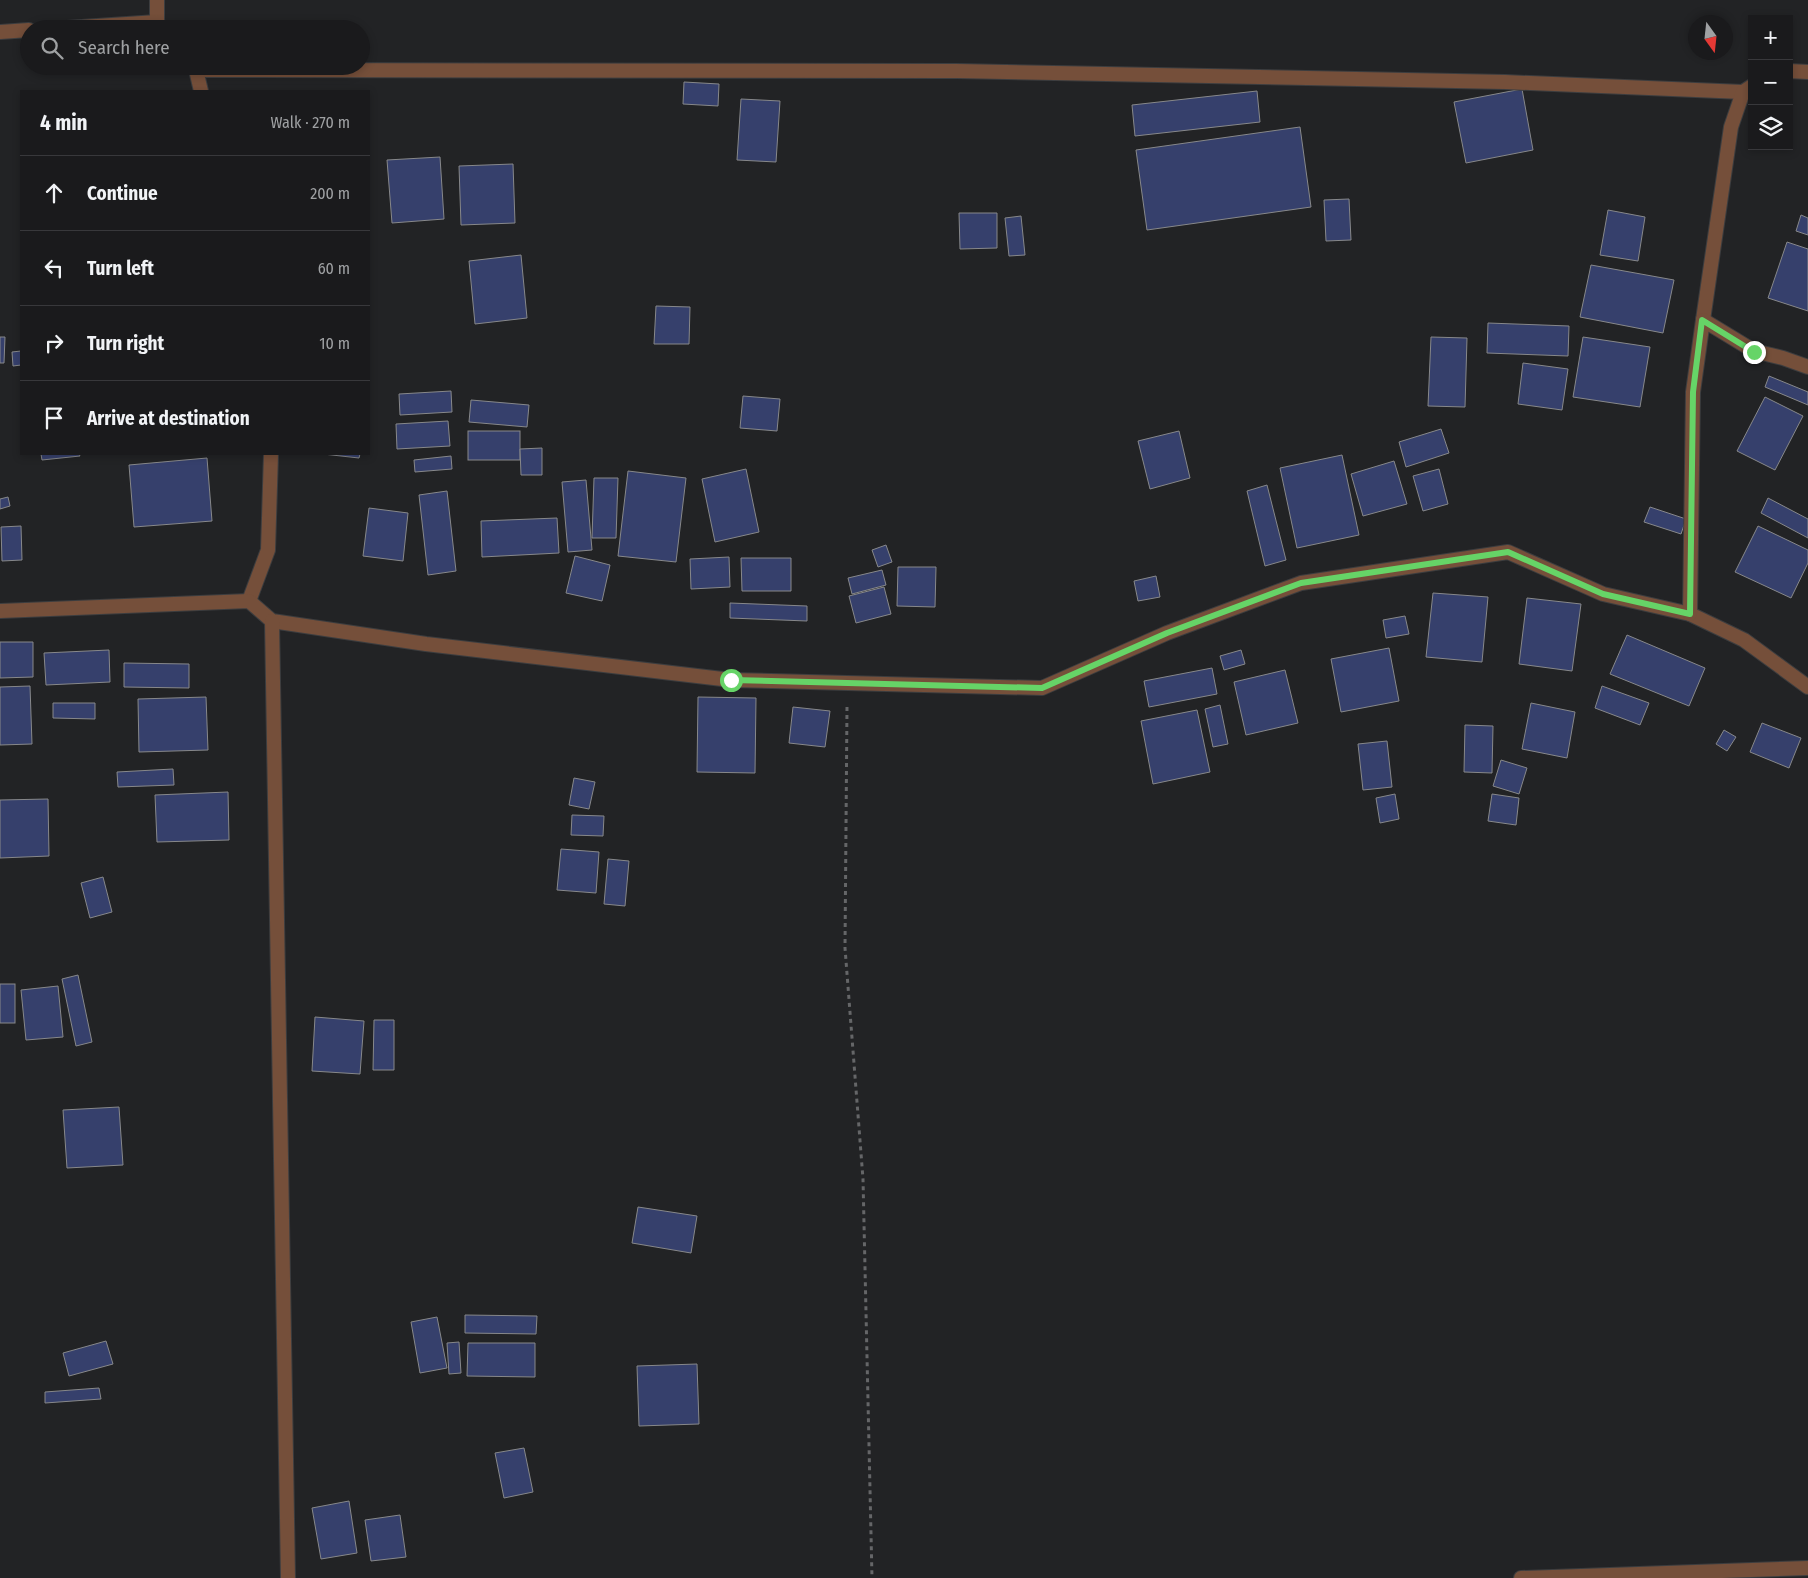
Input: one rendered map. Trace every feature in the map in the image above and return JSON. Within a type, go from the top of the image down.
[{"type":"street","points":[[157,0],[159,20]]},
{"type":"street","points":[[0,32],[20,31]]},
{"type":"street","points":[[1797,71],[1808,63]]},
{"type":"street","points":[[370,69],[957,71],[1748,89],[1731,127],[1693,392],[1690,614]]},
{"type":"street","points":[[197,75],[201,90]]},
{"type":"street","points":[[1702,320],[1754,352],[1783,358],[1808,367]]},
{"type":"street","points":[[249,601],[268,550],[271,455]]},
{"type":"street","points":[[0,611],[249,601],[272,621],[426,644],[731,680],[1042,688],[1167,633],[1301,583],[1508,552],[1603,594],[1690,614],[1744,640],[1808,687]]},
{"type":"street","points":[[272,621],[288,1578]]},
{"type":"street","points":[[1521,1578],[1808,1568]]},
{"type":"path","points":[[847,683],[845,948],[863,1179],[872,1578]]},
{"type":"building","points":[[684,82],[719,84],[718,106],[683,104]]},
{"type":"building","points":[[1522,89],[1533,150],[1466,163],[1454,102]]},
{"type":"building","points":[[1257,91],[1260,122],[1135,136],[1132,105]]},
{"type":"building","points":[[741,99],[780,101],[776,162],[737,160]]},
{"type":"building","points":[[1300,127],[1311,207],[1147,230],[1136,150]]},
{"type":"building","points":[[440,157],[444,219],[392,223],[387,160]]},
{"type":"building","points":[[513,164],[515,223],[461,225],[459,166]]},
{"type":"building","points":[[1349,199],[1351,240],[1326,241],[1324,200]]},
{"type":"building","points":[[1608,210],[1645,217],[1638,261],[1600,255]]},
{"type":"building","points":[[959,213],[997,213],[997,248],[960,249]]},
{"type":"building","points":[[1801,215],[1808,218],[1808,235],[1796,231]]},
{"type":"building","points":[[1021,216],[1025,255],[1009,256],[1005,218]]},
{"type":"building","points":[[1787,242],[1808,249],[1808,311],[1768,298]]},
{"type":"building","points":[[521,255],[527,318],[475,324],[469,261]]},
{"type":"building","points":[[1591,265],[1674,280],[1663,333],[1580,317]]},
{"type":"building","points":[[656,306],[690,307],[689,344],[654,344]]},
{"type":"building","points":[[1488,323],[1569,326],[1568,356],[1487,353]]},
{"type":"building","points":[[0,337],[5,337],[4,363],[0,363]]},
{"type":"building","points":[[1431,337],[1467,338],[1465,407],[1428,406]]},
{"type":"building","points":[[1583,337],[1650,347],[1640,407],[1573,397]]},
{"type":"building","points":[[20,351],[20,365],[13,366],[12,352]]},
{"type":"building","points":[[1523,363],[1568,369],[1562,410],[1518,404]]},
{"type":"building","points":[[1769,376],[1808,392],[1808,405],[1765,387]]},
{"type":"building","points":[[451,391],[452,412],[400,415],[399,394]]},
{"type":"building","points":[[743,396],[780,399],[777,431],[740,428]]},
{"type":"building","points":[[1765,397],[1803,416],[1775,470],[1737,451]]},
{"type":"building","points":[[471,400],[529,405],[527,427],[469,422]]},
{"type":"building","points":[[448,421],[450,446],[397,449],[396,424]]},
{"type":"building","points":[[1441,429],[1449,453],[1406,467],[1399,442]]},
{"type":"building","points":[[468,431],[520,431],[520,460],[468,460]]},
{"type":"building","points":[[1179,431],[1190,478],[1150,489],[1138,441]]},
{"type":"building","points":[[542,448],[542,475],[521,475],[520,449]]},
{"type":"building","points":[[41,455],[80,456],[42,460]]},
{"type":"building","points":[[332,455],[360,455],[359,458]]},
{"type":"building","points":[[1342,455],[1359,535],[1297,548],[1280,468]]},
{"type":"building","points":[[451,456],[452,469],[415,472],[414,460]]},
{"type":"building","points":[[207,458],[212,521],[134,527],[129,465]]},
{"type":"building","points":[[1394,461],[1407,504],[1363,516],[1351,474]]},
{"type":"building","points":[[746,469],[759,532],[715,542],[702,479]]},
{"type":"building","points":[[1439,469],[1448,504],[1423,511],[1413,476]]},
{"type":"building","points":[[628,471],[686,478],[676,562],[618,556]]},
{"type":"building","points":[[594,478],[618,478],[616,538],[592,538]]},
{"type":"building","points":[[586,480],[592,550],[568,552],[562,482]]},
{"type":"building","points":[[1267,485],[1286,560],[1265,566],[1247,491]]},
{"type":"building","points":[[447,491],[456,571],[428,575],[419,495]]},
{"type":"building","points":[[8,497],[10,506],[0,509],[0,499]]},
{"type":"building","points":[[1768,498],[1808,519],[1808,538],[1761,513]]},
{"type":"building","points":[[1650,507],[1686,519],[1681,534],[1644,522]]},
{"type":"building","points":[[369,508],[408,513],[403,561],[363,556]]},
{"type":"building","points":[[557,518],[559,553],[482,557],[481,521]]},
{"type":"building","points":[[21,526],[22,560],[2,561],[1,527]]},
{"type":"building","points":[[1758,526],[1808,550],[1808,563],[1791,598],[1735,572]]},
{"type":"building","points":[[886,545],[892,562],[878,567],[872,550]]},
{"type":"building","points":[[575,556],[610,565],[602,601],[566,593]]},
{"type":"building","points":[[729,557],[730,587],[691,589],[690,559]]},
{"type":"building","points":[[741,558],[791,558],[791,591],[742,591]]},
{"type":"building","points":[[898,567],[936,567],[935,607],[897,606]]},
{"type":"building","points":[[882,570],[886,585],[852,594],[848,578]]},
{"type":"building","points":[[1156,576],[1160,597],[1138,601],[1134,581]]},
{"type":"building","points":[[884,587],[891,614],[856,623],[849,596]]},
{"type":"building","points":[[1433,593],[1488,597],[1482,662],[1426,657]]},
{"type":"building","points":[[1527,598],[1581,604],[1572,671],[1519,664]]},
{"type":"building","points":[[730,603],[807,606],[807,621],[730,618]]},
{"type":"building","points":[[1405,616],[1409,634],[1386,638],[1383,620]]},
{"type":"building","points":[[1627,635],[1705,668],[1689,706],[1610,674]]},
{"type":"building","points":[[0,642],[33,642],[33,677],[0,678]]},
{"type":"building","points":[[1389,648],[1399,701],[1341,712],[1331,659]]},
{"type":"building","points":[[109,650],[110,682],[46,685],[44,653]]},
{"type":"building","points":[[1241,650],[1245,664],[1224,670],[1220,656]]},
{"type":"building","points":[[124,663],[189,664],[189,688],[124,687]]},
{"type":"building","points":[[1212,668],[1217,694],[1149,707],[1144,681]]},
{"type":"building","points":[[1285,670],[1298,723],[1246,735],[1234,682]]},
{"type":"building","points":[[30,686],[32,744],[0,745],[0,687]]},
{"type":"building","points":[[1602,686],[1649,703],[1640,725],[1595,708]]},
{"type":"building","points":[[206,697],[208,750],[139,752],[138,699]]},
{"type":"building","points":[[698,697],[756,698],[755,773],[697,772]]},
{"type":"building","points":[[53,703],[95,703],[95,719],[53,718]]},
{"type":"building","points":[[1531,703],[1575,712],[1567,758],[1522,749]]},
{"type":"building","points":[[1220,705],[1228,744],[1213,747],[1205,709]]},
{"type":"building","points":[[793,707],[830,711],[825,747],[789,743]]},
{"type":"building","points":[[1197,710],[1210,772],[1153,784],[1141,721]]},
{"type":"building","points":[[1762,723],[1801,738],[1789,768],[1750,752]]},
{"type":"building","points":[[1465,725],[1493,726],[1492,773],[1464,772]]},
{"type":"building","points":[[1724,730],[1736,737],[1727,751],[1716,744]]},
{"type":"building","points":[[1387,741],[1392,787],[1363,790],[1358,744]]},
{"type":"building","points":[[1501,760],[1527,768],[1519,794],[1493,786]]},
{"type":"building","points":[[173,769],[174,785],[118,787],[117,772]]},
{"type":"building","points":[[574,778],[595,782],[589,809],[569,805]]},
{"type":"building","points":[[228,792],[229,840],[157,842],[155,795]]},
{"type":"building","points":[[1395,794],[1399,819],[1380,823],[1376,798]]},
{"type":"building","points":[[1492,794],[1519,798],[1516,825],[1488,821]]},
{"type":"building","points":[[48,799],[49,856],[0,858],[0,800]]},
{"type":"building","points":[[572,815],[604,816],[603,836],[571,835]]},
{"type":"building","points":[[561,849],[599,852],[596,893],[557,890]]},
{"type":"building","points":[[608,859],[629,861],[625,906],[604,904]]},
{"type":"building","points":[[103,877],[112,912],[90,918],[81,883]]},
{"type":"building","points":[[78,975],[92,1042],[76,1046],[62,979]]},
{"type":"building","points":[[0,984],[15,984],[15,1023],[0,1023]]},
{"type":"building","points":[[58,986],[63,1037],[26,1040],[21,990]]},
{"type":"building","points":[[315,1017],[364,1021],[360,1074],[312,1071]]},
{"type":"building","points":[[374,1020],[394,1020],[394,1070],[373,1070]]},
{"type":"building","points":[[119,1107],[123,1165],[67,1168],[63,1110]]},
{"type":"building","points":[[638,1207],[697,1216],[691,1253],[632,1243]]},
{"type":"building","points":[[465,1315],[537,1316],[536,1334],[465,1333]]},
{"type":"building","points":[[437,1317],[447,1368],[420,1373],[411,1322]]},
{"type":"building","points":[[106,1341],[113,1364],[69,1376],[63,1353]]},
{"type":"building","points":[[459,1342],[461,1373],[449,1374],[447,1343]]},
{"type":"building","points":[[468,1343],[535,1343],[535,1377],[467,1376]]},
{"type":"building","points":[[697,1364],[699,1424],[639,1426],[637,1366]]},
{"type":"building","points":[[99,1388],[101,1399],[45,1403],[45,1392]]},
{"type":"building","points":[[524,1448],[533,1492],[504,1498],[495,1453]]},
{"type":"building","points":[[349,1501],[357,1553],[321,1559],[312,1508]]},
{"type":"building","points":[[400,1515],[406,1557],[371,1561],[365,1520]]},
{"type":"route","points":[[731,680],[1042,688],[1167,633],[1301,583],[1508,552],[1603,594],[1690,614],[1693,392],[1702,320],[1754,352]]}]
